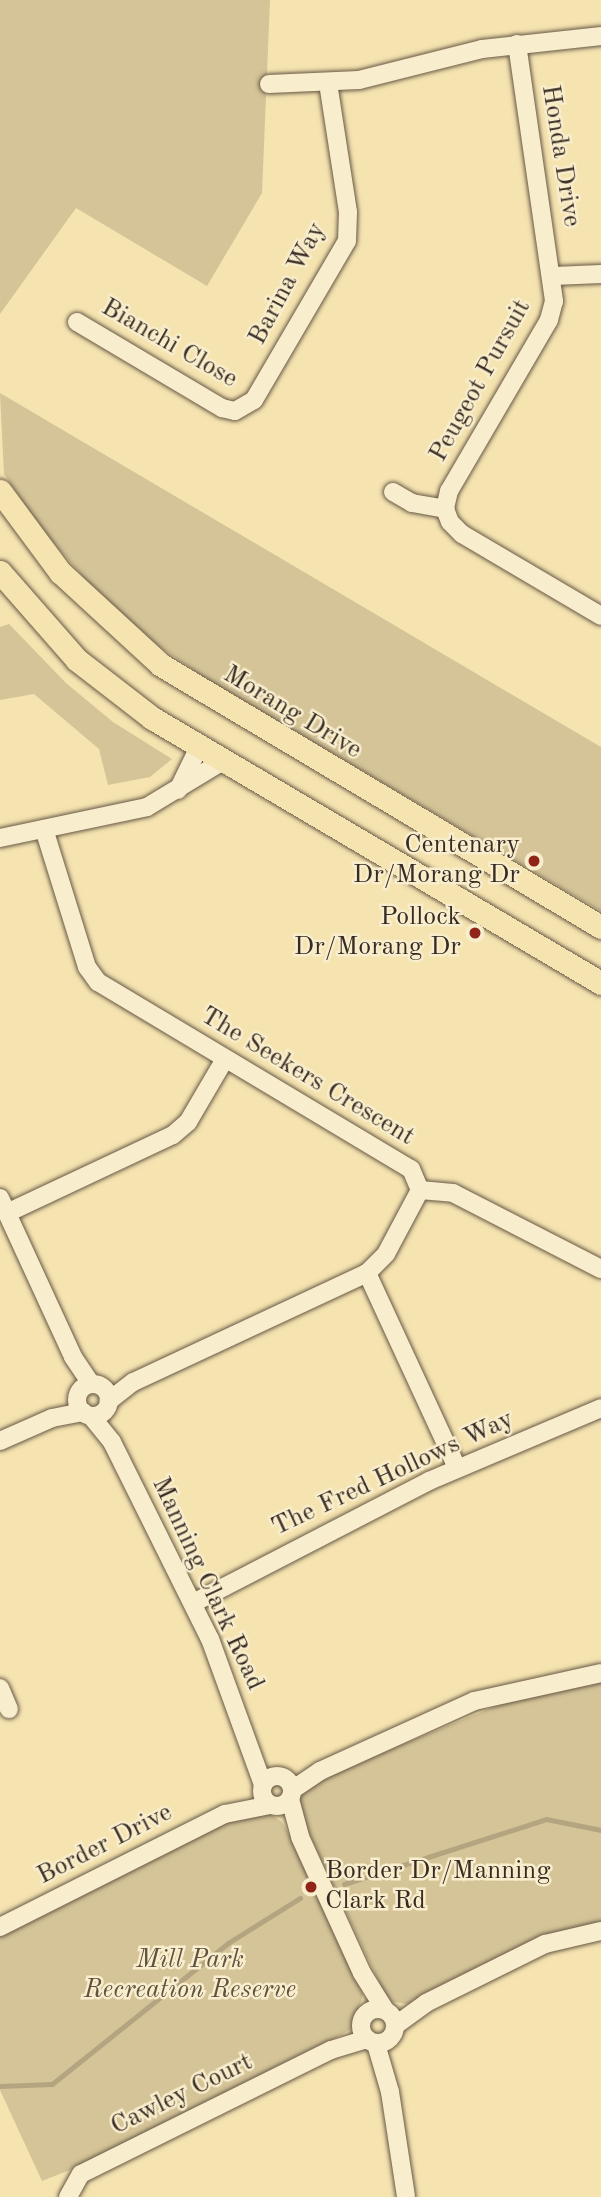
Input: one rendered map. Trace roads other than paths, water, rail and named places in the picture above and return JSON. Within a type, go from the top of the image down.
[{"type":"main road","name":"Morang Drive","points":[[0,491],[60,572],[161,666],[601,927]]},
{"type":"main road","points":[[0,572],[78,660],[121,697],[199,747],[601,983]]},
{"type":"street","points":[[269,83],[328,83],[387,76],[517,44],[601,37]]},
{"type":"street","points":[[559,40],[601,46]]},
{"type":"street","name":"Honda Drive","points":[[517,44],[553,276]]},
{"type":"street","name":"Barina Way","points":[[234,411],[254,400],[346,241],[348,212],[328,83]]},
{"type":"street","points":[[553,276],[601,274]]},
{"type":"street","name":"Peugeot Pursuit","points":[[446,509],[449,491],[549,320],[554,302],[553,276]]},
{"type":"street","name":"Bianchi Close","points":[[77,322],[234,411]]},
{"type":"street","points":[[393,492],[412,503],[446,509],[450,522],[462,534],[601,616]]},
{"type":"street","points":[[178,790],[199,747]]},
{"type":"street","points":[[0,838],[132,812],[178,790],[223,761]]},
{"type":"street","name":"The Seekers Crescent","points":[[44,829],[91,975],[111,992],[411,1169],[420,1190]]},
{"type":"street","points":[[4,1206],[173,1136],[188,1122],[225,1059]]},
{"type":"street","points":[[0,1441],[367,1273],[386,1254],[420,1190],[453,1193],[601,1269]]},
{"type":"street","name":"Manning Clark Road","points":[[4,1206],[92,1400],[190,1597],[254,1748],[300,1837],[362,1973],[379,2026],[406,2197]]},
{"type":"street","points":[[367,1273],[457,1468]]},
{"type":"street","name":"The Fred Hollows Way","points":[[190,1597],[457,1468],[601,1408]]},
{"type":"street","points":[[276,1791],[474,1701],[601,1673]]},
{"type":"street","points":[[0,1688],[9,1709]]},
{"type":"street","name":"Border Drive","points":[[0,1927],[276,1791]]},
{"type":"street","name":"Cawley Court","points":[[68,2197],[81,2174],[545,1944],[601,1931]]},
{"type":"waterway","points":[[344,1884],[546,1819],[601,1830]]},
{"type":"waterway","points":[[0,2086],[52,2084],[228,1943],[300,1898]]},
{"type":"place","name":"Centenary Dr/Morang Dr","points":[[534,861]]},
{"type":"place","name":"Pollock Dr/Morang Dr","points":[[475,933]]},
{"type":"place","name":"Border Dr/Manning Clark Rd","points":[[311,1887]]},
{"type":"park label","name":"Mill Park Recreation Reserve","points":[[190,1976]]}]
